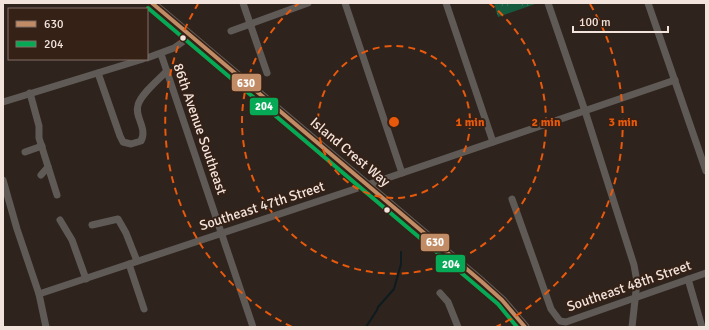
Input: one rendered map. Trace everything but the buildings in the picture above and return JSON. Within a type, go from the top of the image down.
[{"type":"main road","name":"Island Crest Way","points":[[152,3],[486,285],[508,306],[525,327]]},
{"type":"street","points":[[243,3],[267,73]]},
{"type":"street","points":[[231,31],[308,3]]},
{"type":"street","points":[[344,3],[402,172]]},
{"type":"street","points":[[446,3],[493,142]]},
{"type":"street","points":[[548,3],[586,111],[634,264],[636,274],[636,297],[632,327]]},
{"type":"street","points":[[648,3],[706,170]]},
{"type":"street","points":[[148,58],[174,48],[191,36]]},
{"type":"street","name":"86th Avenue Southeast","points":[[161,54],[253,327]]},
{"type":"street","points":[[3,102],[140,60]]},
{"type":"street","points":[[98,73],[120,136],[123,142],[131,144],[141,141],[144,132],[137,111],[139,102],[142,96],[166,71]]},
{"type":"street","name":"Southeast 47th Street","points":[[39,294],[367,185],[675,80]]},
{"type":"street","points":[[30,93],[39,126],[39,138],[57,196]]},
{"type":"street","points":[[25,152],[42,146]]},
{"type":"street","points":[[41,175],[48,167]]},
{"type":"street","points":[[3,180],[17,229],[39,294],[46,327]]},
{"type":"street","name":"Southeast 48th Street","points":[[512,199],[551,309],[556,318],[560,321],[566,322],[706,273]]},
{"type":"street","points":[[92,225],[118,219],[126,233],[137,261]]},
{"type":"street","points":[[60,220],[72,240],[86,279]]},
{"type":"street","points":[[129,264],[144,309]]},
{"type":"street","points":[[688,279],[702,327]]},
{"type":"street","points":[[440,293],[448,302],[458,327]]},
{"type":"green space","points":[[494,3],[538,3],[498,17]]},
{"type":"waterway","points":[[366,327],[378,307],[394,289],[401,264],[401,252]]},
{"type":"transit line","name":"630","points":[[152,3],[482,282],[502,300],[525,327]]},
{"type":"transit line","name":"204","points":[[148,8],[498,304],[517,327]]}]
